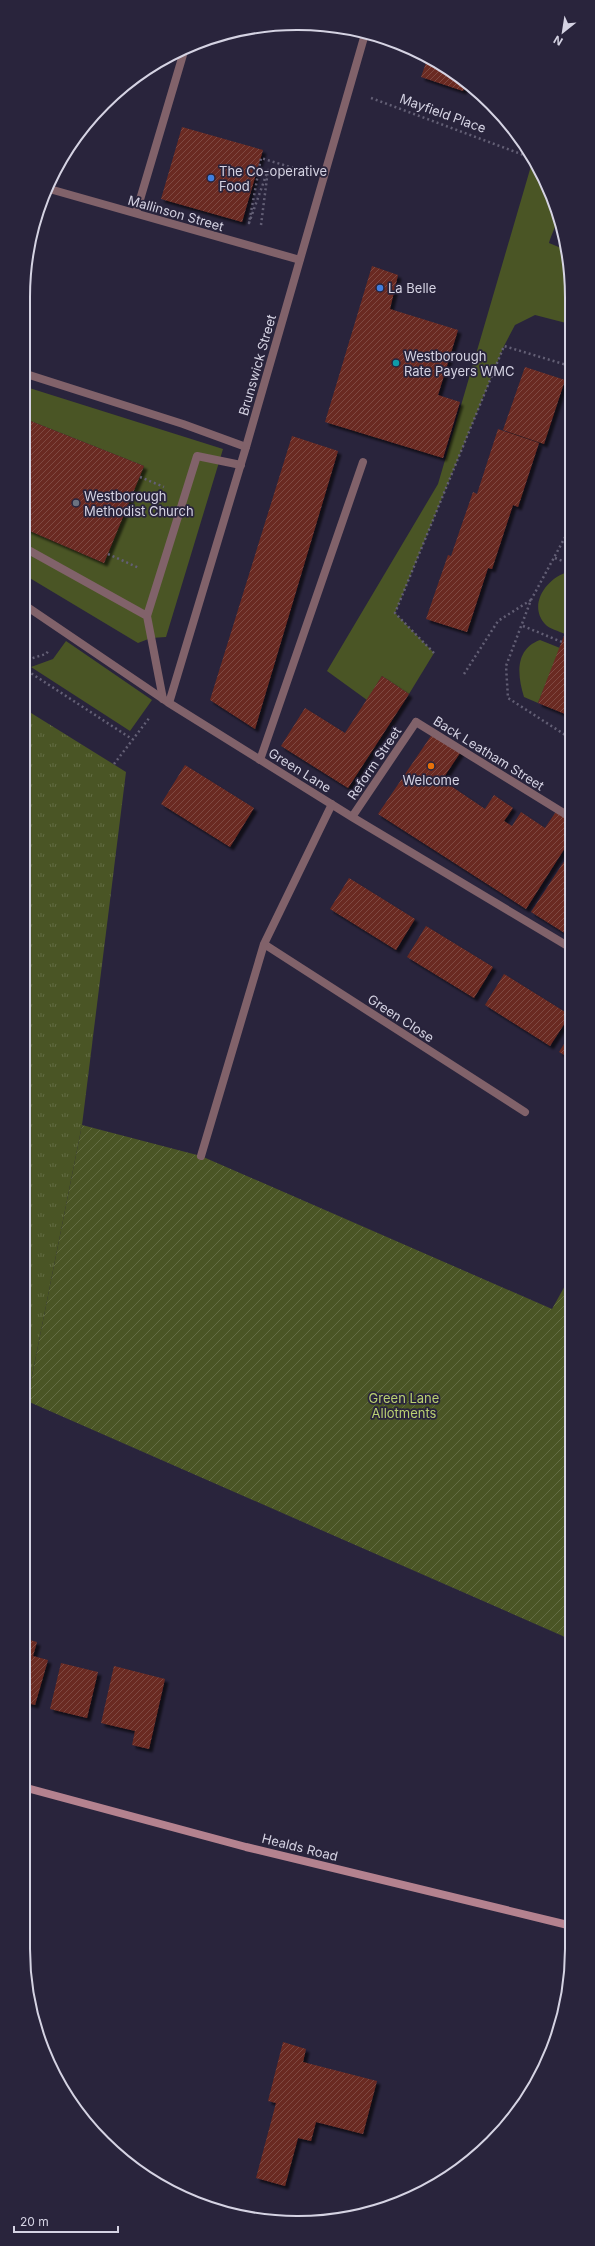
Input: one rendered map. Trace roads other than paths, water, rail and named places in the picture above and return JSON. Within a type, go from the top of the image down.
[{"type":"street","name":"Brunswick Street","points":[[166,701],[246,447],[364,38]]},
{"type":"street","points":[[136,213],[183,56]]},
{"type":"street","name":"Mallinson Street","points":[[53,190],[300,260]]},
{"type":"street","points":[[30,375],[182,424],[246,447]]},
{"type":"street","points":[[166,701],[147,616],[159,577],[197,456],[240,465]]},
{"type":"street","points":[[260,760],[363,462]]},
{"type":"street","points":[[30,551],[147,616]]},
{"type":"street","name":"Green Lane","points":[[30,609],[166,701],[260,760],[565,944]]},
{"type":"street","name":"Reform Street","points":[[352,817],[416,722]]},
{"type":"street","name":"Back Leatham Street","points":[[416,722],[565,814]]},
{"type":"street","points":[[201,1156],[264,944],[332,804]]},
{"type":"street","name":"Green Close","points":[[264,944],[525,1112]]},
{"type":"street","name":"Healds Road","points":[[30,1789],[246,1846],[565,1924]]},
{"type":"place","name":"The Co-operative Food","points":[[211,178]]},
{"type":"place","name":"La Belle","points":[[380,288]]},
{"type":"place","name":"Westborough Rate Payers WMC","points":[[396,363]]},
{"type":"place","name":"Westborough Methodist Church","points":[[76,503]]},
{"type":"place","name":"Welcome","points":[[431,766]]},
{"type":"park label","name":"Green Lane Allotments","points":[[404,1406]]}]
